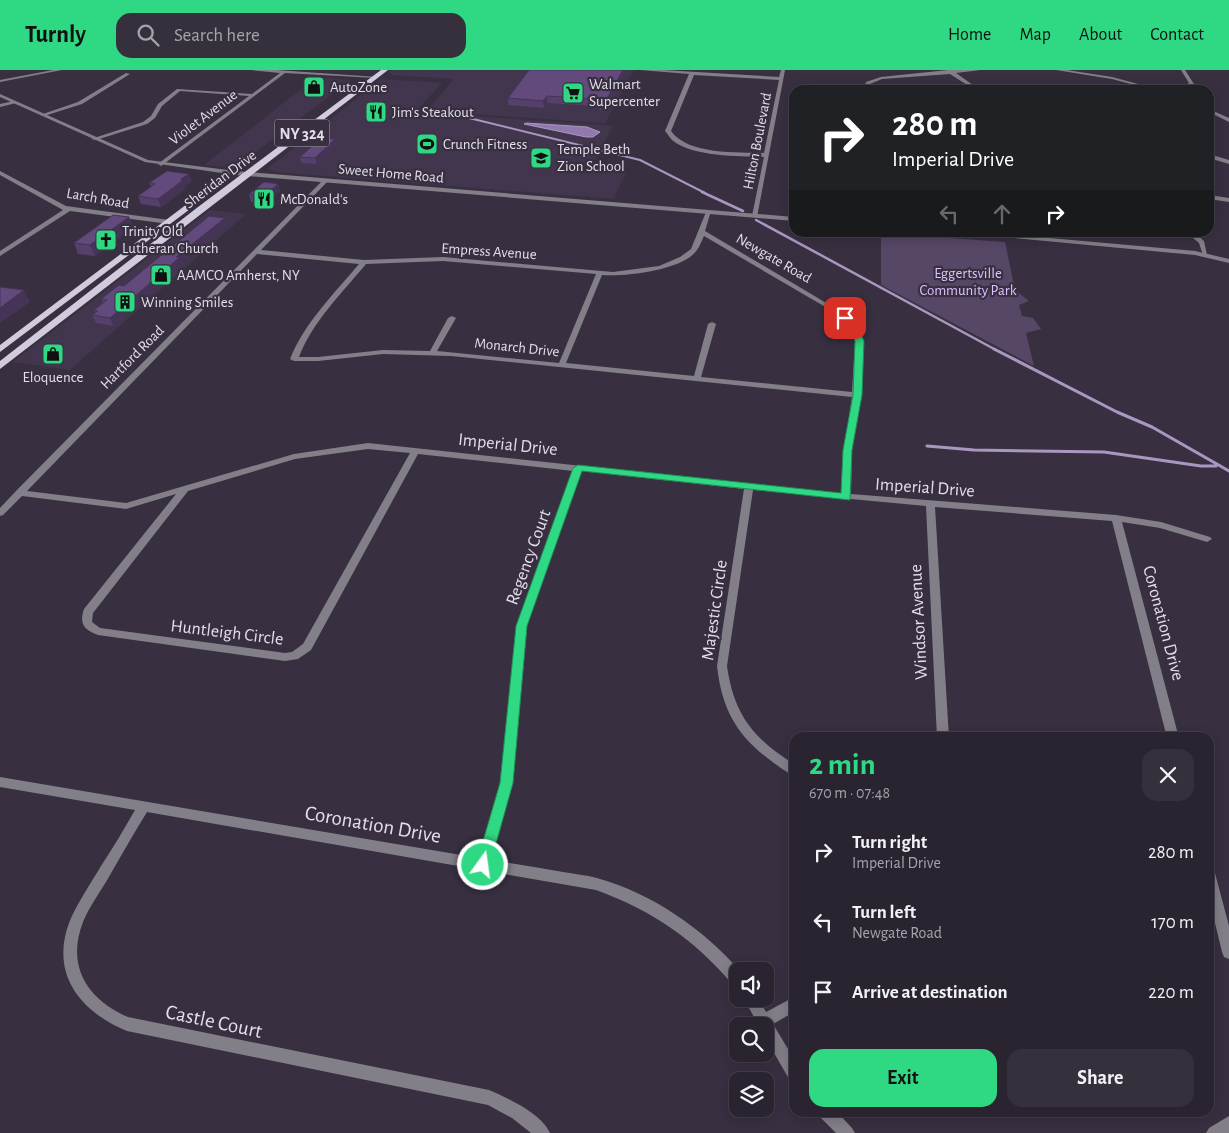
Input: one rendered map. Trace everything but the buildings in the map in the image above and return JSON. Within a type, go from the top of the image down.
[{"type":"main road","name":"Sheridan Drive","points":[[0,349],[373,70]]},
{"type":"main road","name":"Sheridan Drive","points":[[0,366],[386,70]]},
{"type":"street","points":[[0,81],[60,70]]},
{"type":"street","points":[[252,70],[376,77]]},
{"type":"street","points":[[642,70],[781,79]]},
{"type":"street","name":"Hilton Boulevard","points":[[756,216],[783,70]]},
{"type":"street","points":[[867,85],[868,83],[881,78],[978,70]]},
{"type":"street","points":[[1058,70],[1112,78],[1139,85]]},
{"type":"street","points":[[1183,70],[1192,84],[1190,85]]},
{"type":"street","points":[[950,71],[971,85]]},
{"type":"street","name":"Violet Avenue","points":[[161,164],[284,72]]},
{"type":"street","points":[[692,73],[668,131],[671,137],[680,143],[702,150],[767,155]]},
{"type":"street","points":[[42,114],[80,103],[128,74]]},
{"type":"street","points":[[94,139],[145,123],[153,117],[160,105],[179,90],[253,96]]},
{"type":"street","name":"Sweet Home Road","points":[[0,95],[94,139],[147,161],[161,164],[236,173],[789,219]]},
{"type":"street","points":[[0,106],[14,102]]},
{"type":"street","points":[[1214,112],[1229,120]]},
{"type":"street","points":[[1214,158],[1229,162]]},
{"type":"street","name":"Larch Road","points":[[0,173],[64,208],[169,222]]},
{"type":"street","name":"Hartford Road","points":[[0,513],[78,431],[257,252],[326,180]]},
{"type":"street","points":[[1214,198],[1229,200]]},
{"type":"street","points":[[1,252],[70,208]]},
{"type":"street","points":[[702,232],[709,212]]},
{"type":"street","name":"Empress Avenue","points":[[257,252],[364,262],[443,259],[600,273],[633,272],[660,268],[694,250],[702,232]]},
{"type":"street","name":"Newgate Road","points":[[702,232],[826,304],[853,326],[859,341],[857,395],[848,450],[846,497]]},
{"type":"street","points":[[1011,237],[1205,254],[1229,260]]},
{"type":"street","points":[[1195,237],[1202,242],[1205,254]]},
{"type":"street","name":"Monarch Drive","points":[[364,262],[298,345],[294,359],[318,359],[383,352],[432,354],[562,365],[857,395]]},
{"type":"street","points":[[562,365],[600,273]]},
{"type":"street","points":[[432,354],[452,318]]},
{"type":"street","points":[[697,379],[712,324]]},
{"type":"street","name":"Imperial Drive","points":[[19,493],[126,506],[294,457],[368,446],[846,497],[1116,518],[1161,525],[1207,539]]},
{"type":"street","name":"Huntleigh Circle","points":[[184,489],[88,612],[87,624],[98,630],[285,657],[294,656],[307,647],[416,450]]},
{"type":"street","name":"Regency Court","points":[[483,865],[507,783],[522,626],[578,468]]},
{"type":"street","name":"Majestic Circle","points":[[749,487],[722,666],[723,683],[736,716],[748,734],[776,759],[789,767]]},
{"type":"street","name":"Windsor Avenue","points":[[930,504],[943,732]]},
{"type":"street","name":"Coronation Drive","points":[[1116,518],[1171,732]]},
{"type":"street","name":"Coronation Drive","points":[[0,782],[596,884],[626,894],[670,916],[697,936],[729,969]]},
{"type":"street","name":"Castle Court","points":[[144,806],[82,910],[74,929],[71,949],[73,972],[82,992],[94,1007],[111,1018],[127,1024],[489,1098],[508,1106],[529,1120],[542,1133]]},
{"type":"street","points":[[1214,893],[1229,952]]},
{"type":"street","points":[[770,1017],[789,1007]]},
{"type":"street","points":[[774,1041],[789,1066]]},
{"type":"street","points":[[831,1117],[847,1133]]},
{"type":"street","points":[[1214,1133],[1229,1124]]},
{"type":"shaded area","points":[[392,70],[634,70],[605,123],[440,112],[431,106],[454,79],[392,75],[389,72]]},
{"type":"shaded area","points":[[317,77],[351,80],[241,163],[224,167],[204,165]]},
{"type":"shaded area","points":[[381,79],[442,83],[415,112],[613,126],[590,170],[626,173],[613,199],[276,172],[267,169]]},
{"type":"shaded area","points":[[524,124],[587,127],[600,132],[593,137],[586,137]]},
{"type":"shaded area","points":[[210,210],[246,214],[70,370],[13,362]]},
{"type":"green space","name":"Eggertsville Community Park","points":[[881,237],[936,237],[1005,242],[1015,290],[1029,301],[1019,305],[1022,316],[1033,318],[1041,329],[1026,333],[1034,366],[881,285]]},
{"type":"waterway","points":[[465,117],[640,160],[705,193]]},
{"type":"waterway","points":[[702,192],[743,211]]},
{"type":"waterway","points":[[756,220],[996,350]]},
{"type":"waterway","points":[[994,349],[1117,412],[1152,427],[1229,471]]},
{"type":"waterway","points":[[927,446],[974,450],[1104,452],[1201,466],[1216,466]]},
{"type":"place","name":"AutoZone","points":[[314,87]]},
{"type":"place","name":"Walmart Supercenter","points":[[573,93]]},
{"type":"place","name":"Jim's Steakout","points":[[376,112]]},
{"type":"place","name":"Crunch Fitness","points":[[427,144]]},
{"type":"place","name":"Temple Beth Zion School","points":[[541,158]]},
{"type":"place","name":"McDonald's","points":[[264,199]]},
{"type":"place","name":"Trinity Old Lutheran Church","points":[[106,240]]},
{"type":"place","name":"AAMCO Amherst, NY","points":[[161,275]]},
{"type":"place","name":"Winning Smiles","points":[[125,302]]},
{"type":"place","name":"Eloquence","points":[[53,354]]},
{"type":"route","points":[[483,865],[507,783],[522,626],[578,468],[846,497],[848,450],[857,395],[859,341],[853,326],[845,318]]}]
